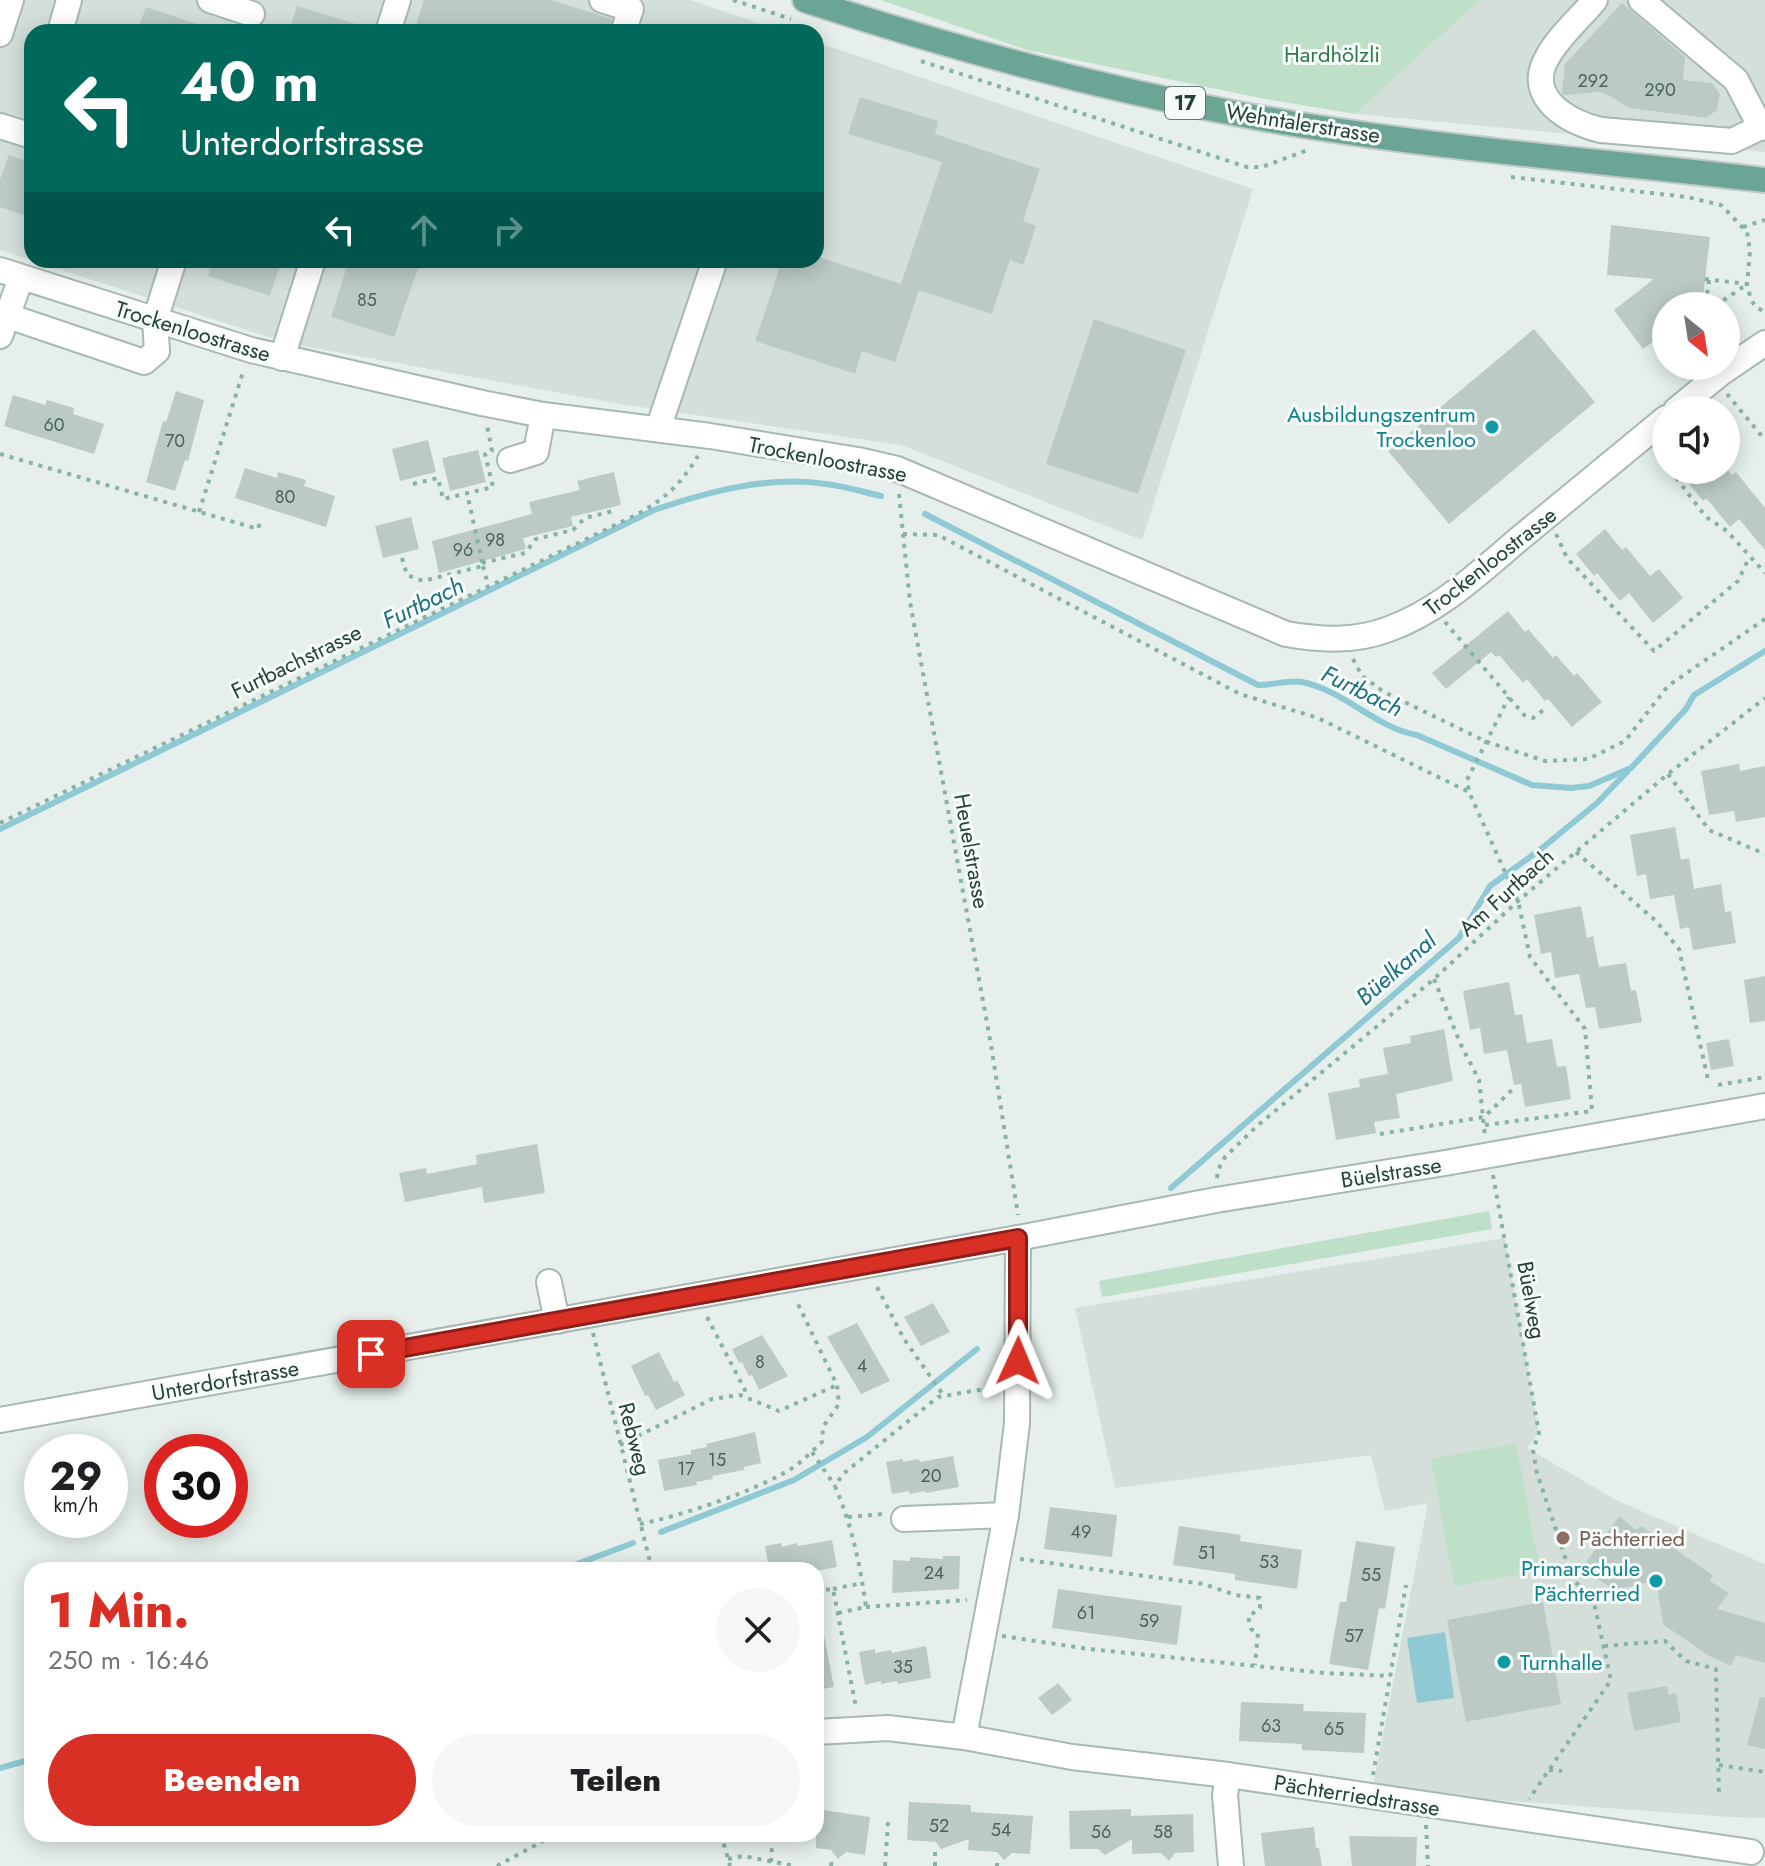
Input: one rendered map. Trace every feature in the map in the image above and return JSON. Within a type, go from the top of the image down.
[{"type":"main road","name":"Wehntalerstrasse","points":[[799,10],[1033,68],[1249,116],[1440,144],[1765,180]]},
{"type":"street","points":[[0,34],[11,0]]},
{"type":"street","points":[[62,24],[69,0]]},
{"type":"street","points":[[210,0],[252,15]]},
{"type":"street","points":[[390,24],[398,0]]},
{"type":"street","points":[[602,0],[631,9],[626,24]]},
{"type":"street","points":[[1595,0],[1546,58],[1541,77],[1547,98],[1561,116],[1581,126],[1601,130],[1732,141],[1763,126],[1736,80],[1641,0]]},
{"type":"street","points":[[0,126],[24,134]]},
{"type":"street","points":[[11,274],[4,326],[144,362],[157,351],[155,320],[171,268]]},
{"type":"street","points":[[282,358],[310,268]]},
{"type":"street","points":[[658,429],[712,268]]},
{"type":"street","name":"Trockenloostrasse","points":[[11,274],[251,350],[482,403],[543,415],[710,436],[897,469],[1286,634],[1315,639],[1343,639],[1386,630],[1421,615],[1465,584],[1652,430]]},
{"type":"street","points":[[1703,396],[1761,354]]},
{"type":"street","points":[[510,460],[536,452],[543,415]]},
{"type":"street","name":"Büelstrasse","points":[[1020,1238],[1216,1200],[1765,1106]]},
{"type":"street","points":[[964,1737],[1006,1515],[1017,1423],[1020,1238]]},
{"type":"street","name":"Unterdorfstrasse","points":[[0,1420],[1020,1238]]},
{"type":"street","points":[[549,1282],[557,1321]]},
{"type":"street","points":[[904,1519],[1006,1515]]},
{"type":"street","name":"Pächterriedstrasse","points":[[824,1731],[888,1728],[964,1737],[1072,1757],[1228,1775],[1751,1852]]},
{"type":"street","points":[[1228,1775],[1225,1795],[1231,1866]]},
{"type":"path","points":[[733,0],[799,10]]},
{"type":"path","points":[[1743,227],[1765,220]]},
{"type":"path","points":[[1707,280],[1747,284],[1714,306],[1706,300],[1707,280]]},
{"type":"path","points":[[199,512],[251,350]]},
{"type":"path","points":[[1723,389],[1765,440]]},
{"type":"path","points":[[413,484],[438,478],[443,499],[493,487],[485,454],[492,451],[482,403]]},
{"type":"path","name":"Furtbachstrasse","points":[[0,823],[638,514],[667,497],[681,483],[710,436]]},
{"type":"path","points":[[0,454],[258,529],[261,519]]},
{"type":"path","name":"Heuelstrasse","points":[[897,469],[910,602],[991,1045],[1020,1238]]},
{"type":"path","points":[[1680,484],[1706,517],[1727,531],[1765,573]]},
{"type":"path","points":[[467,493],[488,585]]},
{"type":"path","points":[[402,558],[407,575],[423,581],[525,553],[536,539],[573,530],[585,518],[617,510]]},
{"type":"path","points":[[1554,530],[1567,558],[1654,651],[1738,581],[1749,558]]},
{"type":"path","points":[[903,534],[938,535],[1240,694],[1318,718],[1469,792]]},
{"type":"path","points":[[1343,639],[1362,676],[1384,692],[1487,742],[1545,761],[1588,759],[1625,741],[1668,686],[1765,619]]},
{"type":"path","points":[[1444,620],[1524,715],[1533,718],[1546,708]]},
{"type":"path","points":[[1485,1125],[1592,1111],[1585,1029],[1530,957],[1518,901],[1469,792],[1467,780],[1509,697]]},
{"type":"path","name":"Am Furtbach","points":[[1217,1188],[1218,1170],[1225,1157],[1246,1136],[1434,979],[1518,901],[1668,774],[1765,698]]},
{"type":"path","points":[[1668,774],[1709,830],[1765,854]]},
{"type":"path","points":[[1576,852],[1656,921],[1679,949],[1709,1084]]},
{"type":"path","points":[[1434,979],[1479,1080],[1486,1139]]},
{"type":"path","points":[[1718,1085],[1765,1077]]},
{"type":"path","points":[[1380,1134],[1484,1117],[1516,1086]]},
{"type":"path","name":"Büelweg","points":[[1492,1172],[1539,1433],[1533,1450],[1537,1473],[1572,1578],[1594,1603],[1611,1680],[1515,1818]]},
{"type":"path","points":[[640,1524],[668,1519],[767,1482],[795,1467],[822,1442],[823,1427],[839,1404],[837,1385],[785,1280]]},
{"type":"path","points":[[877,1287],[904,1339],[944,1396]]},
{"type":"path","name":"Rebweg","points":[[589,1315],[650,1562]]},
{"type":"path","points":[[707,1317],[749,1398]]},
{"type":"path","points":[[835,1486],[843,1474],[938,1397],[1018,1383]]},
{"type":"path","points":[[620,1445],[712,1399],[740,1395],[779,1411],[837,1385]]},
{"type":"path","points":[[812,1452],[835,1486],[848,1517],[861,1564],[866,1607]]},
{"type":"path","points":[[998,1556],[1204,1584],[1235,1595],[1260,1598],[1260,1608],[1248,1617],[1251,1629],[1258,1633],[1255,1665]]},
{"type":"path","points":[[824,1590],[863,1583]]},
{"type":"path","points":[[1369,1796],[1406,1585]]},
{"type":"path","points":[[833,1589],[861,1729]]},
{"type":"path","points":[[838,1613],[866,1607],[990,1600]]},
{"type":"path","points":[[983,1633],[1089,1649],[1390,1676]]},
{"type":"path","points":[[1604,1646],[1665,1641],[1686,1661],[1716,1669],[1719,1797]]},
{"type":"path","points":[[1719,1765],[1765,1772]]},
{"type":"path","points":[[1549,1770],[1562,1771]]},
{"type":"path","points":[[1428,1866],[1426,1825],[1429,1806]]},
{"type":"path","points":[[885,1866],[888,1822]]},
{"type":"path","points":[[497,1866],[541,1842]]},
{"type":"path","points":[[723,1842],[730,1866]]},
{"type":"path","points":[[771,1862],[772,1845]]},
{"type":"path","points":[[935,1852],[935,1866]]},
{"type":"path","points":[[728,1859],[743,1856],[795,1866]]},
{"type":"path","points":[[831,1866],[832,1858]]},
{"type":"shaded area","points":[[0,0],[690,0],[762,24],[24,24],[24,258],[0,250]]},
{"type":"shaded area","points":[[1480,0],[1765,0],[1765,152],[1355,114]]},
{"type":"shaded area","points":[[824,45],[1253,189],[1142,540],[901,445],[626,405],[287,343],[56,268],[824,268]]},
{"type":"shaded area","name":"Pächterried","points":[[1505,1238],[1539,1433],[1527,1448],[1618,1501],[1765,1564],[1765,1818],[1372,1791],[1428,1503],[1385,1511],[1371,1455],[1115,1488],[1075,1308]]},
{"type":"green space","name":"Hardhölzli","points":[[881,0],[1480,0],[1355,114],[1260,98],[1027,50]]},
{"type":"green space","points":[[1489,1211],[1492,1229],[1102,1297],[1099,1281]]},
{"type":"green space","points":[[1516,1443],[1540,1571],[1454,1586],[1431,1459]]},
{"type":"water","points":[[1445,1632],[1454,1698],[1417,1703],[1407,1638]]},
{"type":"building","points":[[424,0],[550,0],[612,19],[610,24],[416,24]]},
{"type":"building","points":[[1622,3],[1685,57],[1683,80],[1712,83],[1720,94],[1717,110],[1706,118],[1629,108],[1599,92],[1562,93],[1565,64]]},
{"type":"building","points":[[297,6],[356,24],[291,24]]},
{"type":"building","points":[[146,7],[197,24],[140,24]]},
{"type":"building","points":[[860,97],[938,121],[935,134],[1040,169],[1023,221],[1036,226],[1023,265],[1010,260],[992,314],[919,290],[895,362],[862,351],[855,374],[755,341],[779,268],[824,268],[824,259],[901,284],[942,162],[848,134]]},
{"type":"building","points":[[9,155],[24,160],[24,215],[0,207],[0,180]]},
{"type":"building","points":[[1611,225],[1710,237],[1704,292],[1652,292],[1652,342],[1643,349],[1614,310],[1654,279],[1607,275]]},
{"type":"building","points":[[210,268],[279,268],[270,296],[208,276]]},
{"type":"building","points":[[346,268],[418,268],[394,337],[331,317]]},
{"type":"building","points":[[1094,319],[1186,350],[1138,494],[1046,464]]},
{"type":"building","name":"Ausbildungszentrum Trockenloo","points":[[1534,329],[1595,402],[1449,524],[1388,451]]},
{"type":"building","points":[[176,391],[204,400],[188,461],[185,460],[175,491],[146,482],[163,421],[166,422]]},
{"type":"building","points":[[13,395],[45,405],[47,400],[74,408],[73,414],[104,424],[94,454],[4,426]]},
{"type":"building","points":[[428,440],[436,472],[400,481],[392,449]]},
{"type":"building","points":[[478,450],[486,482],[450,491],[442,458]]},
{"type":"building","points":[[245,468],[277,478],[278,472],[306,480],[304,486],[335,496],[326,527],[235,498]]},
{"type":"building","points":[[614,472],[621,505],[571,517],[573,526],[523,538],[526,549],[439,573],[432,541],[532,514],[529,502],[580,490],[577,481]]},
{"type":"building","points":[[1740,477],[1765,508],[1765,550],[1739,519],[1730,527],[1706,498],[1703,501],[1689,484],[1740,484]]},
{"type":"building","points":[[411,517],[419,549],[383,558],[375,526]]},
{"type":"building","points":[[1605,529],[1622,550],[1626,547],[1650,576],[1659,569],[1683,598],[1653,623],[1629,593],[1620,601],[1576,554]]},
{"type":"building","points":[[1508,611],[1553,658],[1556,655],[1574,676],[1577,673],[1602,702],[1572,727],[1527,679],[1523,683],[1499,655],[1496,657],[1491,652],[1446,689],[1432,673]]},
{"type":"building","points":[[1739,764],[1740,771],[1765,766],[1765,817],[1736,822],[1734,811],[1709,815],[1701,771]]},
{"type":"building","points":[[1675,827],[1681,860],[1689,858],[1694,889],[1721,884],[1725,912],[1731,911],[1736,943],[1693,950],[1689,927],[1680,929],[1674,895],[1650,899],[1646,874],[1637,876],[1630,835]]},
{"type":"building","points":[[1581,906],[1587,938],[1593,936],[1599,967],[1626,963],[1631,991],[1636,990],[1642,1022],[1599,1029],[1595,1007],[1586,1008],[1579,974],[1555,978],[1551,952],[1541,954],[1534,915]]},
{"type":"building","points":[[1765,976],[1765,1021],[1750,1023],[1744,980]]},
{"type":"building","points":[[1509,982],[1515,1015],[1522,1014],[1527,1043],[1552,1039],[1557,1067],[1566,1066],[1571,1099],[1525,1107],[1521,1084],[1514,1085],[1507,1050],[1484,1054],[1480,1028],[1470,1030],[1463,991]]},
{"type":"building","points":[[1444,1029],[1453,1081],[1396,1094],[1400,1118],[1374,1122],[1376,1133],[1336,1140],[1328,1093],[1360,1087],[1359,1079],[1388,1074],[1383,1048],[1411,1043],[1410,1036]]},
{"type":"building","points":[[1729,1039],[1734,1066],[1711,1070],[1706,1043]]},
{"type":"building","points":[[537,1144],[545,1193],[484,1203],[482,1187],[405,1202],[399,1173],[426,1168],[427,1174],[477,1164],[476,1155]]},
{"type":"building","points":[[933,1303],[950,1332],[921,1346],[904,1317]]},
{"type":"building","points":[[857,1323],[890,1381],[861,1394],[827,1337]]},
{"type":"building","points":[[762,1335],[788,1376],[759,1390],[752,1375],[749,1376],[742,1362],[739,1363],[732,1349]]},
{"type":"building","points":[[659,1352],[674,1382],[677,1380],[685,1395],[656,1410],[648,1395],[645,1396],[631,1366]]},
{"type":"building","points":[[755,1432],[761,1463],[744,1467],[744,1470],[712,1476],[713,1479],[696,1482],[697,1485],[664,1491],[658,1460],[691,1454],[691,1450],[707,1447],[706,1444]]},
{"type":"building","points":[[953,1456],[959,1487],[926,1493],[909,1494],[909,1491],[892,1494],[886,1462],[919,1459],[920,1462]]},
{"type":"building","points":[[1050,1507],[1117,1515],[1112,1557],[1044,1549]]},
{"type":"building","name":"Primarschule Pächterried","points":[[1619,1516],[1636,1530],[1641,1526],[1713,1575],[1710,1581],[1729,1593],[1717,1609],[1765,1623],[1765,1663],[1736,1655],[1731,1666],[1709,1656],[1663,1624],[1656,1581],[1614,1590],[1582,1568]]},
{"type":"building","points":[[1179,1526],[1241,1535],[1240,1541],[1302,1550],[1297,1589],[1235,1580],[1235,1574],[1173,1565]]},
{"type":"building","points":[[832,1540],[837,1567],[824,1569],[824,1562],[768,1562],[765,1546],[781,1543],[782,1547],[797,1543],[798,1546]]},
{"type":"building","points":[[1356,1541],[1395,1547],[1385,1609],[1379,1608],[1368,1670],[1329,1664],[1340,1602],[1346,1602]]},
{"type":"building","points":[[943,1556],[960,1556],[959,1589],[892,1593],[893,1560],[910,1561],[910,1557],[943,1559]]},
{"type":"building","points":[[1058,1589],[1182,1606],[1177,1645],[1052,1628]]},
{"type":"building","name":"Turnhalle","points":[[1543,1602],[1561,1704],[1466,1722],[1447,1620]]},
{"type":"building","points":[[824,1635],[834,1687],[824,1689]]},
{"type":"building","points":[[926,1646],[931,1678],[898,1684],[897,1681],[881,1684],[881,1681],[865,1685],[859,1652],[875,1649],[875,1653],[891,1650],[892,1653]]},
{"type":"building","points":[[1058,1683],[1072,1700],[1052,1715],[1038,1698]]},
{"type":"building","points":[[1667,1686],[1669,1695],[1676,1693],[1681,1722],[1634,1731],[1627,1693]]},
{"type":"building","points":[[1760,1697],[1765,1698],[1765,1749],[1747,1745]]},
{"type":"building","points":[[1241,1702],[1304,1704],[1303,1711],[1366,1713],[1364,1753],[1302,1750],[1302,1744],[1239,1741]]},
{"type":"building","points":[[909,1802],[971,1805],[971,1812],[1033,1816],[1030,1854],[1012,1853],[1004,1860],[997,1852],[968,1850],[969,1839],[941,1849],[936,1842],[907,1840]]},
{"type":"building","points":[[1131,1809],[1131,1816],[1193,1814],[1194,1852],[1175,1853],[1169,1861],[1161,1853],[1132,1854],[1132,1839],[1105,1855],[1098,1849],[1070,1849],[1069,1811]]},
{"type":"building","points":[[824,1810],[870,1817],[865,1855],[846,1852],[838,1859],[831,1850],[816,1848],[816,1842],[824,1842]]},
{"type":"building","points":[[1314,1827],[1322,1866],[1265,1866],[1261,1833]]},
{"type":"building","points":[[1349,1836],[1417,1837],[1416,1866],[1352,1866]]},
{"type":"waterway","name":"Furtbach","points":[[0,829],[654,510],[717,491],[783,482],[833,485],[881,496]]},
{"type":"waterway","name":"Furtbach","points":[[925,514],[1258,685],[1296,681],[1318,687],[1388,725],[1532,785],[1589,786],[1631,768],[1686,709],[1694,695],[1765,651]]},
{"type":"waterway","name":"Büelkanal","points":[[1171,1188],[1459,938],[1490,886],[1597,803],[1627,772]]},
{"type":"waterway","points":[[661,1532],[794,1480],[867,1437],[977,1349]]},
{"type":"waterway","points":[[582,1562],[633,1543]]},
{"type":"waterway","points":[[0,1768],[24,1761]]},
{"type":"place","name":"Ausbildungszentrum Trockenloo","points":[[1492,427]]},
{"type":"place","name":"Pächterried","points":[[1563,1538]]},
{"type":"place","name":"Primarschule Pächterried","points":[[1656,1581]]},
{"type":"place","name":"Turnhalle","points":[[1504,1662]]},
{"type":"route","points":[[371,1354],[1018,1238],[1018,1361]]}]
